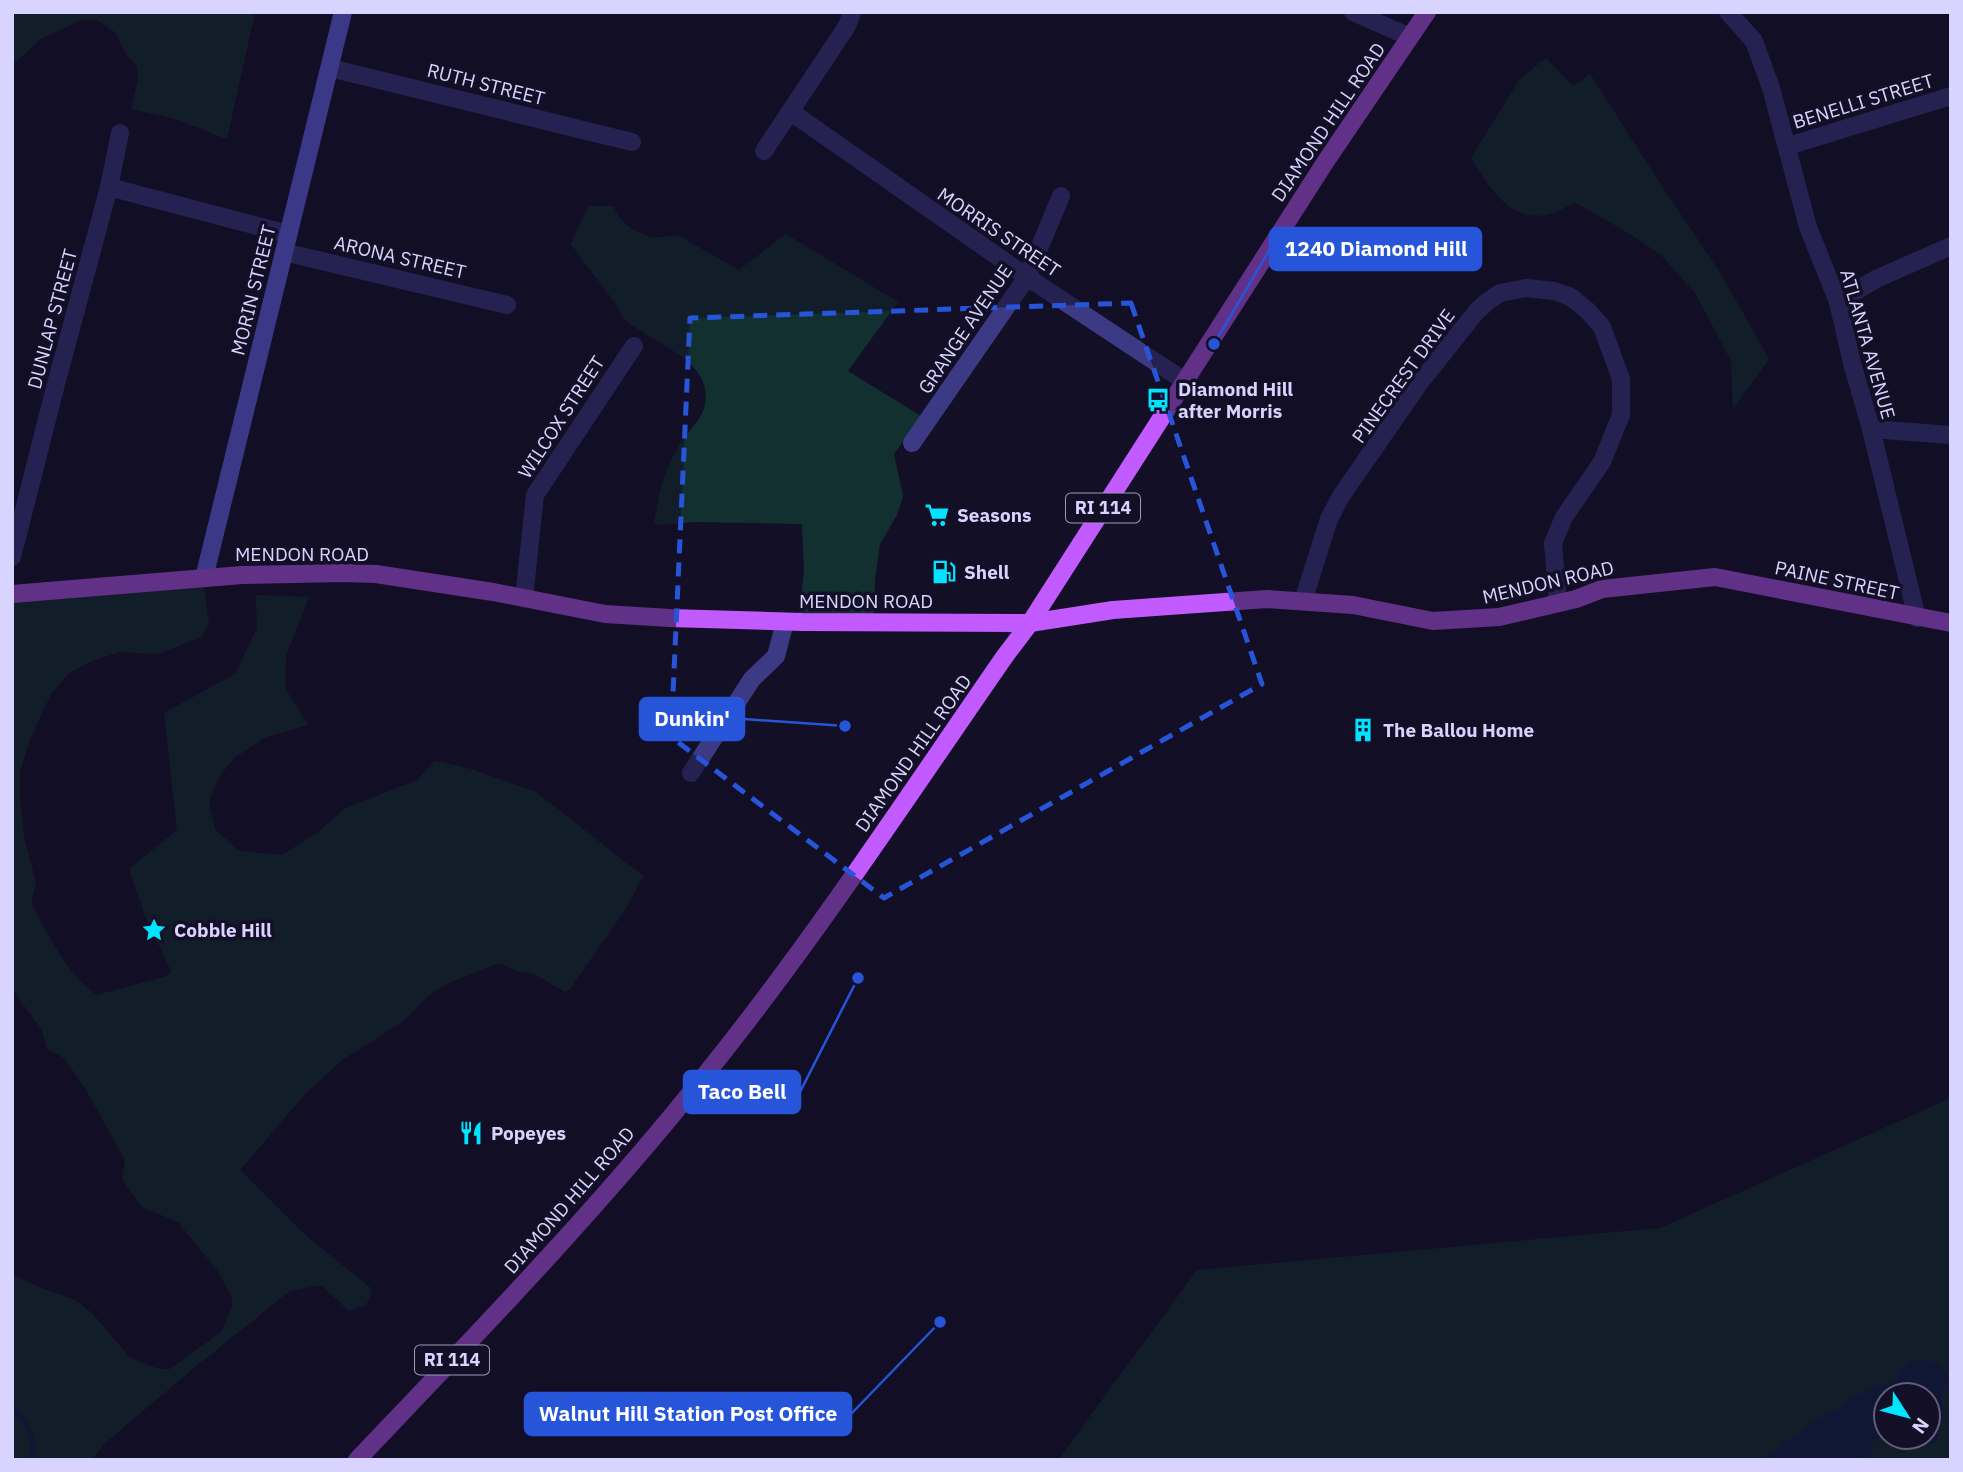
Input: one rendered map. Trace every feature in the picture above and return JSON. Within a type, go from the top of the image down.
[{"type":"main road","name":"DIAMOND HILL ROAD","points":[[357,1460],[545,1260],[707,1072],[853,876],[1004,656],[1030,623],[1326,161],[1427,12]]},
{"type":"main road","name":"MENDON ROAD","points":[[12,594],[246,575],[376,574],[605,614],[785,622],[1030,623],[1140,608],[1267,599],[1353,605],[1406,618],[1433,621],[1499,617],[1602,589],[1716,576]]},
{"type":"main road","name":"PAINE STREET","points":[[1716,576],[1951,623]]},
{"type":"street","name":"MORIN STREET","points":[[204,578],[344,12]]},
{"type":"street","points":[[764,152],[847,26],[852,12]]},
{"type":"street","points":[[1353,12],[1410,37]]},
{"type":"street","name":"ATLANTA AVENUE","points":[[1728,12],[1754,41],[1788,146],[1808,227],[1839,302],[1917,618]]},
{"type":"street","name":"RUTH STREET","points":[[330,68],[632,142]]},
{"type":"street","name":"BENELLI STREET","points":[[1788,146],[1951,96]]},
{"type":"street","name":"MORRIS STREET","points":[[791,113],[1027,277],[1186,382]]},
{"type":"street","name":"DUNLAP STREET","points":[[12,557],[109,187],[120,133]]},
{"type":"street","name":"ARONA STREET","points":[[109,187],[286,243],[507,305]]},
{"type":"street","name":"GRANGE AVENUE","points":[[912,443],[1027,277],[1061,196]]},
{"type":"street","points":[[1839,302],[1876,279],[1951,246]]},
{"type":"street","name":"PINECREST DRIVE","points":[[1303,601],[1329,519],[1418,385],[1476,312],[1488,301],[1500,293],[1526,288],[1554,290],[1571,297],[1588,311],[1602,327],[1621,379],[1621,415],[1602,462],[1564,517],[1553,543],[1558,603]]},
{"type":"street","name":"WILCOX STREET","points":[[524,598],[535,495],[634,345]]},
{"type":"street","points":[[1871,429],[1951,435]]},
{"type":"street","points":[[691,773],[752,679],[776,656],[785,622]]},
{"type":"highlighted area","points":[[1131,303],[1262,684],[884,898],[671,737],[690,318]]},
{"type":"green space","points":[[12,12],[255,12],[227,139],[176,119],[131,109],[138,80],[137,66],[125,53],[116,33],[97,20],[82,20],[42,38],[12,65]]},
{"type":"green space","points":[[1546,58],[1573,86],[1590,74],[1721,274],[1769,359],[1733,409],[1731,361],[1695,293],[1661,255],[1576,203],[1545,215],[1520,212],[1500,199],[1471,158],[1519,80]]},
{"type":"green space","points":[[588,206],[614,206],[620,218],[638,232],[652,237],[681,237],[739,270],[786,234],[898,302],[848,371],[921,416],[894,454],[903,496],[897,515],[880,544],[875,580],[874,619],[810,620],[799,613],[804,570],[802,524],[695,522],[654,525],[665,474],[680,444],[702,413],[706,391],[701,377],[692,365],[624,318],[571,244]]},
{"type":"green space","points":[[203,580],[209,624],[201,637],[158,654],[119,652],[89,662],[68,674],[51,694],[30,739],[20,772],[25,842],[36,882],[31,904],[68,965],[97,995],[167,976],[171,971],[145,915],[129,869],[177,830],[164,713],[235,674],[257,628],[256,595],[309,597],[286,656],[285,688],[308,725],[266,737],[234,758],[219,777],[209,802],[215,829],[239,851],[282,855],[317,833],[344,809],[417,780],[435,761],[468,768],[536,792],[643,876],[627,907],[570,989],[565,992],[533,973],[519,972],[499,963],[444,985],[425,999],[405,1020],[341,1061],[304,1095],[240,1170],[303,1233],[373,1290],[366,1305],[349,1311],[321,1285],[290,1291],[105,1443],[92,1460],[12,1460],[12,1274],[75,1300],[93,1314],[130,1358],[159,1369],[170,1369],[221,1332],[232,1306],[232,1297],[217,1270],[178,1222],[142,1207],[122,1179],[125,1160],[85,1088],[64,1058],[47,1049],[42,1030],[12,989],[12,594]]},
{"type":"green space","points":[[1951,1098],[1951,1460],[1058,1460],[1197,1270],[1660,1228]]},
{"type":"water","points":[[1929,1360],[1939,1365],[1949,1377],[1942,1395],[1942,1381],[1896,1381],[1902,1367],[1910,1361]]},
{"type":"water","points":[[1872,1388],[1870,1446],[1873,1453],[1866,1460],[1756,1460],[1778,1450],[1784,1442],[1800,1434],[1818,1418],[1839,1409],[1847,1401]]},
{"type":"waterway","points":[[12,1406],[32,1438],[31,1460]]},
{"type":"place","name":"1240 Diamond Hill","points":[[1214,344]]},
{"type":"place","name":"Diamond Hill after Morris","points":[[1158,400]]},
{"type":"place","name":"Seasons","points":[[937,515]]},
{"type":"place","name":"Shell","points":[[944,572]]},
{"type":"place","name":"Dunkin'","points":[[845,726]]},
{"type":"place","name":"The Ballou Home","points":[[1363,730]]},
{"type":"place","name":"Cobble Hill","points":[[154,930]]},
{"type":"place","name":"Taco Bell","points":[[858,978]]},
{"type":"place","name":"Popeyes","points":[[471,1133]]},
{"type":"place","name":"Walnut Hill Station Post Office","points":[[940,1322]]}]
